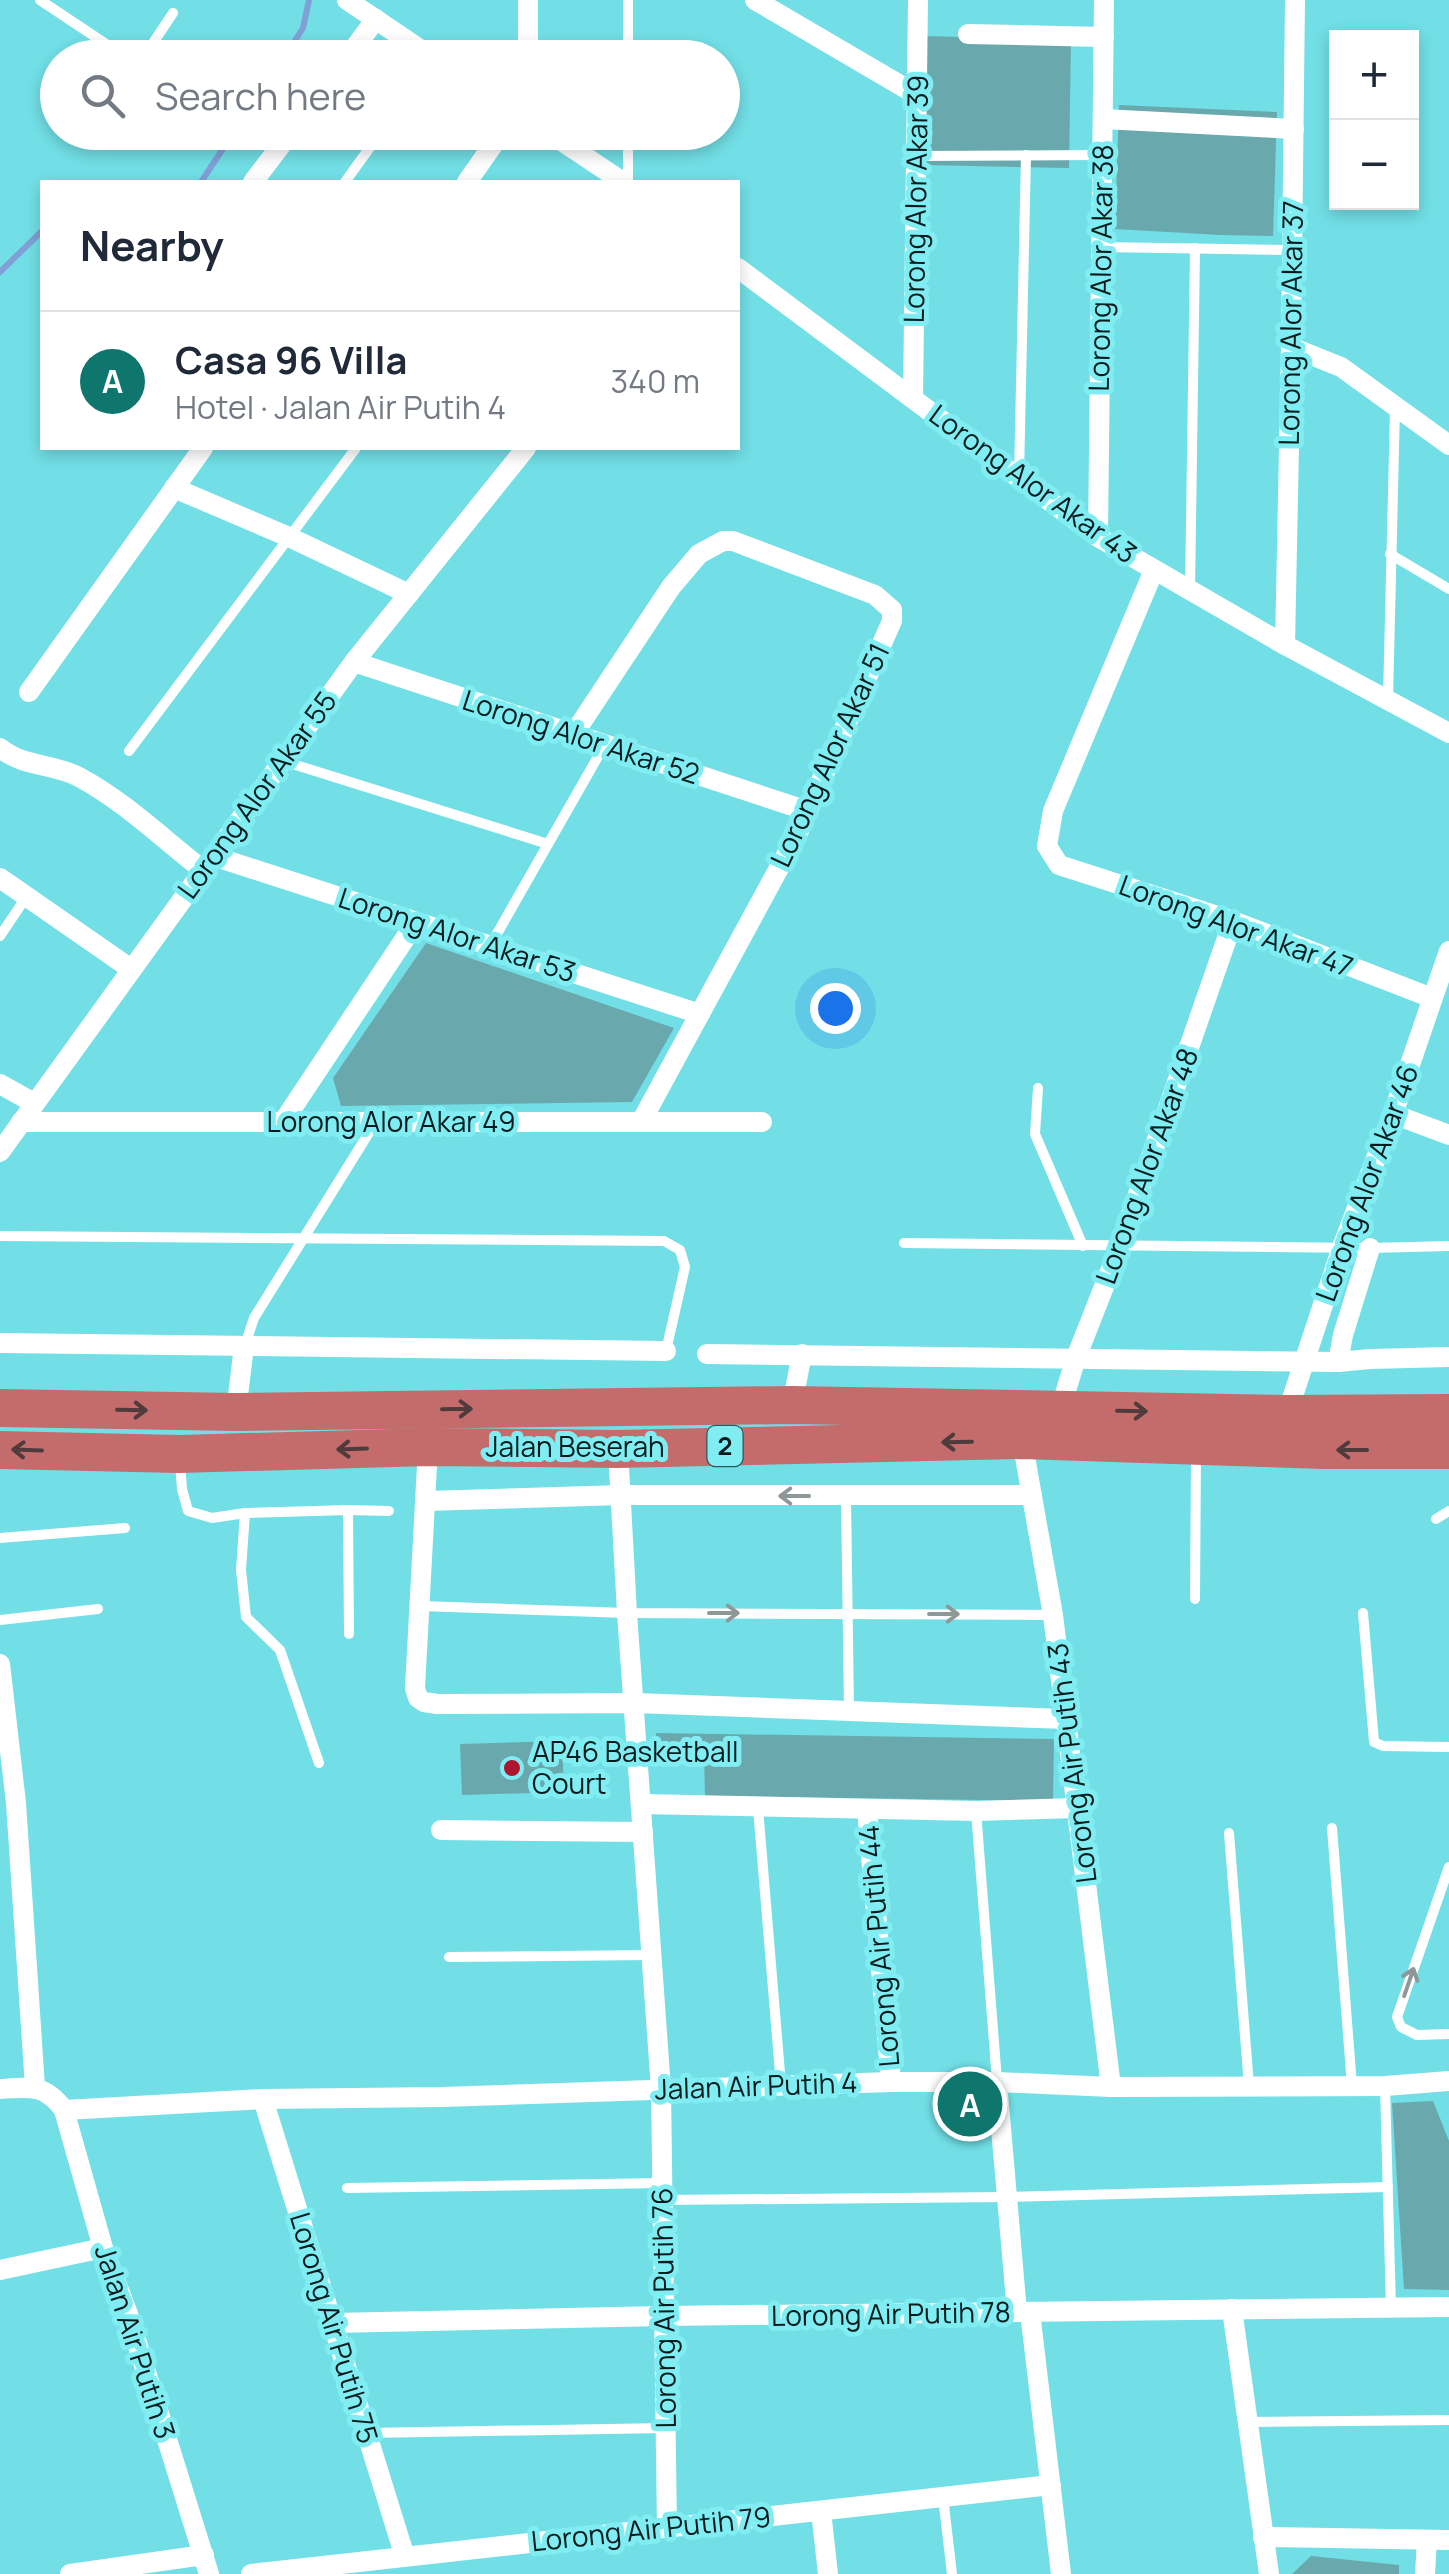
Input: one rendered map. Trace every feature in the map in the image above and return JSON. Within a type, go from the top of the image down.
[{"type":"highway","name":"Jalan Beserah","points":[[0,1408],[236,1412],[792,1405],[1449,1413]]},
{"type":"highway","name":"Jalan Beserah","points":[[0,1450],[180,1454],[1022,1440],[1449,1450]]},
{"type":"street","points":[[347,0],[407,40]]},
{"type":"street","points":[[528,0],[528,40]]},
{"type":"street","points":[[754,0],[917,95]]},
{"type":"street","name":"Lorong Alor Akar 39","points":[[914,398],[918,0]]},
{"type":"street","name":"Lorong Alor Akar 38","points":[[1098,537],[1104,0]]},
{"type":"street","name":"Lorong Alor Akar 37","points":[[1285,645],[1295,0]]},
{"type":"street","points":[[360,40],[376,19]]},
{"type":"street","points":[[968,34],[1104,36]]},
{"type":"street","points":[[1103,119],[1294,129]]},
{"type":"street","points":[[255,180],[277,150]]},
{"type":"street","points":[[468,180],[489,150]]},
{"type":"street","points":[[572,150],[613,180]]},
{"type":"street","name":"Lorong Alor Akar 43","points":[[740,269],[1098,537],[1190,592],[1449,733]]},
{"type":"street","points":[[1292,348],[1341,367],[1449,445]]},
{"type":"street","points":[[29,692],[202,450]]},
{"type":"street","name":"Lorong Alor Akar 55","points":[[0,1152],[354,662],[524,450]]},
{"type":"street","points":[[174,488],[409,594]]},
{"type":"street","name":"Lorong Alor Akar 51","points":[[573,736],[670,587],[700,554],[723,541],[733,541],[876,594],[892,610],[892,620],[808,811],[641,1122]]},
{"type":"street","name":"Lorong Alor Akar 47","points":[[1154,570],[1053,811],[1047,846],[1058,865],[1233,921],[1432,998]]},
{"type":"street","name":"Lorong Alor Akar 52","points":[[354,662],[808,811]]},
{"type":"street","name":"Lorong Alor Akar 53","points":[[0,748],[28,764],[76,776],[208,863],[416,922],[700,1014]]},
{"type":"street","points":[[0,878],[131,969]]},
{"type":"street","name":"Lorong Alor Akar 48","points":[[1060,1410],[1233,921]]},
{"type":"street","points":[[282,1122],[416,922]]},
{"type":"street","name":"Lorong Alor Akar 46","points":[[1286,1414],[1449,951]]},
{"type":"street","points":[[0,1084],[34,1103]]},
{"type":"street","points":[[1393,1114],[1449,1135]]},
{"type":"street","name":"Lorong Alor Akar 49","points":[[20,1122],[762,1122]]},
{"type":"street","points":[[1338,1362],[1370,1248]]},
{"type":"street","points":[[0,1343],[666,1351]]},
{"type":"street","points":[[236,1412],[244,1346]]},
{"type":"street","points":[[708,1354],[1304,1362],[1449,1357]]},
{"type":"street","points":[[792,1405],[802,1354]]},
{"type":"street","name":"Lorong Air Putih 43","points":[[1022,1440],[1054,1614],[1111,2087]]},
{"type":"street","points":[[428,1447],[416,1688],[418,1698],[424,1702],[635,1703],[1066,1719]]},
{"type":"street","name":"Lorong Air Putih 76","points":[[618,1449],[661,2089],[667,2528]]},
{"type":"street","points":[[425,1501],[622,1495],[1032,1495]]},
{"type":"street","points":[[0,1664],[8,1804],[35,2087]]},
{"type":"street","points":[[642,1804],[976,1812],[1077,1808]]},
{"type":"street","name":"Lorong Air Putih 44","points":[[868,1810],[891,2082]]},
{"type":"street","points":[[441,1830],[643,1832]]},
{"type":"street","name":"Jalan Air Putih 4","points":[[64,2110],[264,2099],[442,2098],[891,2082],[1111,2087],[1447,2086]]},
{"type":"street","points":[[997,2082],[1007,2197],[1061,2574]]},
{"type":"street","points":[[0,2088],[35,2087],[55,2097],[64,2110]]},
{"type":"street","name":"Lorong Air Putih 75","points":[[264,2099],[405,2556]]},
{"type":"street","name":"Jalan Air Putih 3","points":[[64,2110],[103,2248],[128,2314],[207,2565]]},
{"type":"street","points":[[0,2270],[103,2248]]},
{"type":"street","name":"Lorong Air Putih 78","points":[[333,2323],[1449,2307]]},
{"type":"street","points":[[1232,2310],[1268,2574]]},
{"type":"street","name":"Lorong Air Putih 79","points":[[251,2574],[1051,2485]]},
{"type":"street","points":[[820,2510],[828,2574]]},
{"type":"street","points":[[1263,2536],[1449,2540]]},
{"type":"street","points":[[1425,2574],[1427,2540]]},
{"type":"street","points":[[70,2574],[207,2565]]},
{"type":"lane","points":[[40,0],[100,40]]},
{"type":"lane","points":[[628,0],[628,40]]},
{"type":"lane","points":[[156,40],[173,13]]},
{"type":"lane","points":[[346,180],[368,150]]},
{"type":"lane","points":[[613,180],[622,150]]},
{"type":"lane","points":[[1019,478],[1026,155]]},
{"type":"lane","points":[[916,156],[1103,155]]},
{"type":"lane","points":[[1101,247],[1293,250]]},
{"type":"lane","points":[[1190,592],[1195,248]]},
{"type":"lane","points":[[1388,702],[1395,406]]},
{"type":"lane","points":[[129,751],[354,450]]},
{"type":"lane","points":[[1390,554],[1449,589]]},
{"type":"lane","points":[[490,946],[604,746]]},
{"type":"lane","points":[[282,760],[548,844]]},
{"type":"lane","points":[[0,936],[27,896]]},
{"type":"lane","points":[[1038,1088],[1035,1134],[1083,1246]]},
{"type":"lane","points":[[244,1346],[254,1318],[375,1122]]},
{"type":"lane","points":[[0,1236],[664,1241],[680,1250],[685,1268],[666,1351]]},
{"type":"lane","points":[[904,1242],[1449,1246]]},
{"type":"lane","points":[[1195,1599],[1196,1446]]},
{"type":"lane","points":[[180,1454],[188,1511],[212,1518],[245,1513],[390,1511]]},
{"type":"lane","points":[[846,1497],[850,1711]]},
{"type":"lane","points":[[348,1510],[348,1634]]},
{"type":"lane","points":[[1436,1519],[1449,1511]]},
{"type":"lane","points":[[245,1513],[241,1570],[246,1617],[280,1650],[319,1763]]},
{"type":"lane","points":[[0,1538],[125,1528]]},
{"type":"lane","points":[[420,1606],[627,1613],[1054,1614]]},
{"type":"lane","points":[[0,1620],[98,1609]]},
{"type":"lane","points":[[1363,1613],[1374,1742],[1383,1746],[1449,1747]]},
{"type":"lane","points":[[758,1808],[781,2086]]},
{"type":"lane","points":[[976,1812],[997,2082]]},
{"type":"lane","points":[[1332,1828],[1352,2086]]},
{"type":"lane","points":[[1229,1833],[1249,2086]]},
{"type":"lane","points":[[1449,1868],[1397,2017],[1401,2026],[1418,2035],[1449,2034]]},
{"type":"lane","points":[[450,1957],[652,1955]]},
{"type":"lane","points":[[1384,2086],[1391,2308]]},
{"type":"lane","points":[[347,2188],[1007,2197],[1388,2188]]},
{"type":"lane","points":[[1247,2422],[1449,2420]]},
{"type":"lane","points":[[367,2433],[666,2428]]},
{"type":"lane","points":[[943,2497],[952,2574]]},
{"type":"shaded area","points":[[924,36],[1071,40],[1069,168],[922,165]]},
{"type":"shaded area","points":[[1119,105],[1277,112],[1273,236],[1115,229]]},
{"type":"shaded area","points":[[426,943],[674,1028],[632,1102],[341,1106],[333,1078]]},
{"type":"shaded area","points":[[656,1733],[1054,1739],[1053,1801],[705,1796],[704,1752],[656,1751]]},
{"type":"shaded area","name":"AP46 Basketball Court","points":[[562,1741],[564,1792],[462,1795],[460,1744]]},
{"type":"shaded area","points":[[1433,2101],[1449,2141],[1449,2290],[1404,2289],[1392,2103]]},
{"type":"shaded area","points":[[1311,2556],[1399,2565],[1399,2574],[1292,2574]]},
{"type":"waterway","points":[[295,40],[303,28],[309,0]]},
{"type":"waterway","points":[[202,180],[222,150]]},
{"type":"waterway","points":[[0,272],[40,233]]},
{"type":"place","name":"AP46 Basketball Court","points":[[512,1768]]},
{"type":"place","name":"Casa 96 Villa","points":[[970,2104]]}]
